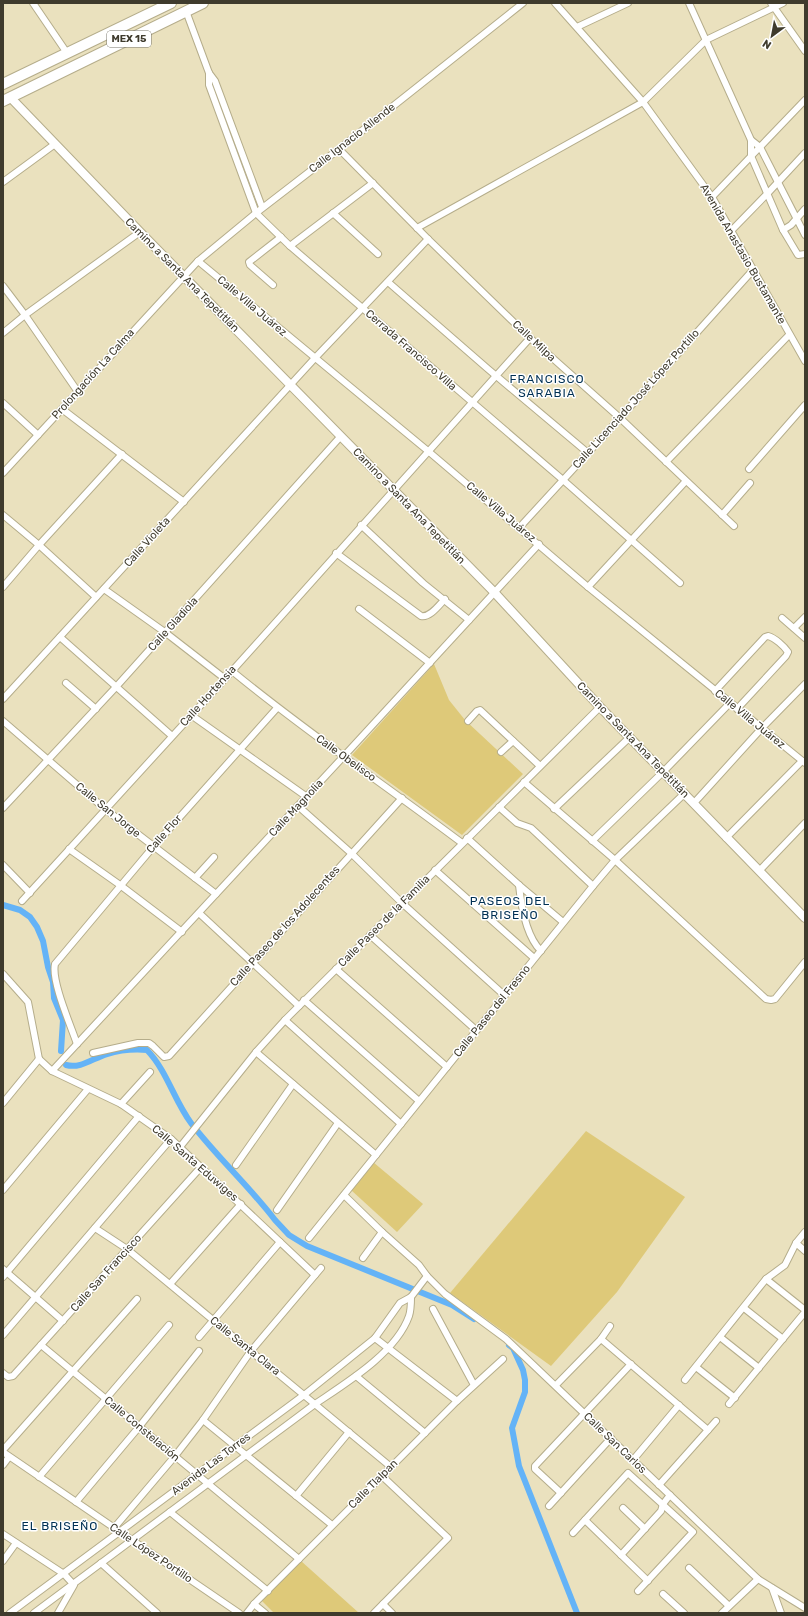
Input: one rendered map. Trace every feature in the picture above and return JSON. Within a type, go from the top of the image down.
[{"type":"highway","name":"MEX 15","points":[[3,84],[171,3]]},
{"type":"highway","name":"MEX 15","points":[[7,99],[203,3]]},
{"type":"street","points":[[33,3],[67,53]]},
{"type":"street","name":"Calle Ignacio Allende","points":[[184,275],[198,261],[262,207],[339,150],[523,3]]},
{"type":"street","name":"Avenida Anastasio Bustamante","points":[[555,3],[644,102],[712,197],[805,361]]},
{"type":"street","points":[[576,27],[628,3]]},
{"type":"street","points":[[689,3],[751,140],[751,156],[783,230],[798,255],[805,254]]},
{"type":"street","points":[[417,228],[644,102],[706,40],[772,5],[783,3]]},
{"type":"street","points":[[772,5],[805,51]]},
{"type":"street","name":"Cerrada Francisco Villa","points":[[186,11],[209,73],[215,82],[262,207]]},
{"type":"street","name":"Cerrada Francisco Villa","points":[[209,73],[209,85],[256,213],[290,246],[563,480],[680,583]]},
{"type":"street","name":"Camino a Santa Ana Tepetitlán","points":[[7,99],[55,144],[494,592],[600,707],[664,771],[726,838],[805,918]]},
{"type":"street","points":[[712,197],[805,100]]},
{"type":"street","points":[[751,140],[760,147],[805,235]]},
{"type":"street","points":[[3,182],[55,144]]},
{"type":"street","name":"Calle Milpa","points":[[339,150],[530,338],[620,418],[734,526]]},
{"type":"street","points":[[731,231],[805,153]]},
{"type":"street","points":[[290,246],[373,183]]},
{"type":"street","points":[[783,230],[791,225],[805,209]]},
{"type":"street","points":[[333,213],[378,254]]},
{"type":"street","points":[[3,333],[25,315],[140,232]]},
{"type":"street","points":[[274,285],[250,265],[249,262],[281,237]]},
{"type":"street","name":"Calle Violeta","points":[[3,699],[315,358],[428,239]]},
{"type":"street","name":"Calle Villa Juárez","points":[[198,261],[428,451],[588,587],[803,762]]},
{"type":"street","name":"Calle Licenciado José López Portillo","points":[[519,528],[753,270]]},
{"type":"street","name":"Prolongación La Calma","points":[[3,473],[184,275]]},
{"type":"street","points":[[388,282],[588,453]]},
{"type":"street","points":[[3,286],[25,315],[78,392]]},
{"type":"street","points":[[666,462],[789,334]]},
{"type":"street","name":"Calle Hortensia","points":[[22,901],[232,671],[361,525],[530,338]]},
{"type":"street","points":[[3,403],[38,435]]},
{"type":"street","points":[[749,469],[805,405]]},
{"type":"street","points":[[62,408],[184,502]]},
{"type":"street","name":"Calle Gladiola","points":[[3,808],[166,633],[341,436]]},
{"type":"street","points":[[3,587],[122,454]]},
{"type":"street","points":[[588,587],[686,482]]},
{"type":"street","points":[[722,515],[750,483]]},
{"type":"street","points":[[3,515],[39,545],[96,598]]},
{"type":"street","points":[[361,525],[423,583],[445,599],[469,620]]},
{"type":"street","name":"Calle Magnolia","points":[[52,1071],[307,797],[539,544]]},
{"type":"street","points":[[336,553],[421,616],[425,617],[428,615],[445,599]]},
{"type":"street","points":[[104,589],[166,633],[224,678]]},
{"type":"street","points":[[359,609],[430,662]]},
{"type":"street","points":[[794,628],[805,617]]},
{"type":"street","points":[[782,618],[805,638]]},
{"type":"street","points":[[60,637],[172,736]]},
{"type":"street","points":[[715,691],[765,637],[771,637],[786,649],[788,652],[786,656],[737,709]]},
{"type":"street","name":"Calle Obelisco","points":[[232,671],[277,708],[462,843]]},
{"type":"street","points":[[66,683],[96,709]]},
{"type":"street","points":[[694,803],[761,729],[805,684]]},
{"type":"street","points":[[592,841],[664,771],[730,703]]},
{"type":"street","name":"Calle Paseo de la Familia","points":[[180,1147],[256,1052],[304,1000],[600,707]]},
{"type":"street","name":"Calle Flor","points":[[78,1044],[60,995],[55,964],[120,885],[239,749],[277,708]]},
{"type":"street","points":[[468,721],[477,711],[480,710],[540,766]]},
{"type":"street","points":[[191,715],[307,797]]},
{"type":"street","name":"Calle San Jorge","points":[[3,721],[106,809],[216,894]]},
{"type":"street","points":[[554,809],[630,737]]},
{"type":"street","points":[[501,752],[514,741]]},
{"type":"street","points":[[726,838],[803,762]]},
{"type":"street","points":[[524,782],[615,860],[768,1000],[775,999],[805,962]]},
{"type":"street","name":"Calle Paseo del Fresno","points":[[309,1238],[593,886],[615,860],[685,793]]},
{"type":"street","name":"Calle Paseo de los Adolecentes","points":[[93,1053],[138,1043],[149,1044],[164,1056],[169,1056],[252,962],[402,798]]},
{"type":"street","points":[[298,806],[504,995]]},
{"type":"street","points":[[499,807],[517,823],[531,828],[593,886]]},
{"type":"street","points":[[759,871],[805,823]]},
{"type":"street","points":[[467,838],[563,922]]},
{"type":"street","points":[[69,849],[182,932]]},
{"type":"street","points":[[195,878],[214,857]]},
{"type":"street","points":[[3,865],[30,892]]},
{"type":"street","points":[[435,870],[534,958]]},
{"type":"street","points":[[519,885],[522,907],[534,944],[541,951]]},
{"type":"street","points":[[199,913],[299,1006]]},
{"type":"street","points":[[370,935],[476,1030]]},
{"type":"street","points":[[336,969],[447,1067]]},
{"type":"street","points":[[3,974],[28,1002],[39,1059],[3,1103]]},
{"type":"street","points":[[304,1000],[419,1101]]},
{"type":"street","points":[[285,1020],[401,1124]]},
{"type":"street","points":[[256,1052],[376,1155]]},
{"type":"street","name":"Calle Santa Eduwiges","points":[[39,1059],[52,1071],[121,1104],[171,1139],[315,1274]]},
{"type":"street","points":[[121,1104],[150,1072]]},
{"type":"street","points":[[236,1165],[293,1084]]},
{"type":"street","points":[[3,1190],[88,1089]]},
{"type":"street","points":[[63,1321],[4,1273],[139,1116]]},
{"type":"street","points":[[277,1210],[338,1123]]},
{"type":"street","points":[[3,1335],[171,1139]]},
{"type":"street","name":"Calle San Francisco","points":[[3,1373],[11,1378],[201,1167]]},
{"type":"street","name":"Calle San Carlos","points":[[344,1195],[419,1265],[426,1276],[445,1294],[506,1338],[633,1460],[662,1483],[670,1495],[758,1579],[805,1608]]},
{"type":"street","points":[[170,1284],[241,1204]]},
{"type":"street","name":"Calle Santa Clara","points":[[95,1228],[127,1249],[391,1467]]},
{"type":"street","points":[[363,1258],[382,1232]]},
{"type":"street","points":[[685,1380],[766,1279],[784,1265],[796,1243],[805,1232]]},
{"type":"street","points":[[199,1337],[280,1242]]},
{"type":"street","points":[[796,1243],[805,1251]]},
{"type":"street","points":[[114,1528],[175,1456],[203,1420],[251,1351],[321,1268]]},
{"type":"street","name":"Avenida Las Torres","points":[[10,1613],[304,1395],[375,1338],[400,1303],[413,1295],[426,1276]]},
{"type":"street","points":[[729,1404],[805,1311],[766,1279]]},
{"type":"street","name":"Avenida Las Torres","points":[[34,1613],[74,1585],[131,1540],[315,1404],[356,1376],[389,1348],[407,1320],[411,1310],[413,1295]]},
{"type":"street","points":[[3,1451],[138,1299]]},
{"type":"street","points":[[400,1303],[411,1310]]},
{"type":"street","points":[[744,1308],[782,1339]]},
{"type":"street","points":[[433,1309],[474,1385]]},
{"type":"street","points":[[38,1477],[169,1326]]},
{"type":"street","points":[[556,1385],[601,1339],[610,1326]]},
{"type":"street","points":[[720,1337],[759,1368]]},
{"type":"street","points":[[375,1338],[457,1401]]},
{"type":"street","points":[[601,1339],[708,1430]]},
{"type":"street","name":"Calle Constelación","points":[[41,1345],[299,1559]]},
{"type":"street","points":[[76,1502],[140,1427],[199,1351]]},
{"type":"street","name":"Calle Tlalpan","points":[[247,1613],[254,1604],[457,1401],[503,1359]]},
{"type":"street","points":[[561,1493],[534,1467],[631,1364]]},
{"type":"street","points":[[696,1367],[734,1398]]},
{"type":"street","points":[[356,1376],[425,1433]]},
{"type":"street","points":[[633,1460],[679,1405]]},
{"type":"street","points":[[203,1420],[332,1526]]},
{"type":"street","points":[[662,1483],[716,1421]]},
{"type":"street","points":[[296,1496],[349,1432]]},
{"type":"street","points":[[549,1506],[611,1438]]},
{"type":"street","name":"Calle López Portillo","points":[[3,1451],[38,1477],[239,1613]]},
{"type":"street","points":[[3,1465],[9,1456]]},
{"type":"street","points":[[573,1533],[628,1473],[664,1508],[694,1532],[638,1591]]},
{"type":"street","points":[[374,1613],[448,1538],[382,1476]]},
{"type":"street","points":[[622,1555],[664,1508],[670,1495]]},
{"type":"street","points":[[664,1508],[676,1501]]},
{"type":"street","points":[[623,1508],[645,1529]]},
{"type":"street","points":[[170,1512],[268,1591]]},
{"type":"street","points":[[585,1520],[648,1580]]},
{"type":"street","points":[[3,1534],[64,1574],[74,1585],[58,1613]]},
{"type":"street","points":[[3,1561],[16,1543]]},
{"type":"street","points":[[102,1562],[157,1613]]},
{"type":"street","points":[[689,1568],[729,1606]]},
{"type":"street","points":[[722,1613],[758,1579]]},
{"type":"street","points":[[772,1588],[781,1613]]},
{"type":"street","points":[[663,1594],[684,1613]]},
{"type":"street","points":[[254,1604],[265,1613]]},
{"type":"street","points":[[383,1604],[392,1613]]},
{"type":"shaded area","points":[[434,664],[449,700],[465,720],[523,774],[462,835],[352,755]]},
{"type":"shaded area","points":[[586,1131],[685,1197],[617,1292],[551,1366],[450,1293]]},
{"type":"shaded area","points":[[373,1162],[423,1204],[397,1232],[351,1190]]},
{"type":"shaded area","points":[[301,1561],[359,1613],[274,1613],[262,1601]]},
{"type":"waterway","points":[[3,905],[20,910],[30,917],[37,927],[43,941],[48,967],[53,982],[54,998],[63,1020],[61,1051]]},
{"type":"waterway","points":[[66,1065],[77,1066],[107,1054],[117,1052],[147,1050],[160,1067],[191,1123],[211,1148],[255,1195],[289,1235],[307,1246],[452,1305],[474,1319]]},
{"type":"waterway","points":[[509,1345],[513,1348],[523,1370],[525,1380],[525,1392],[512,1428],[519,1466],[577,1613]]},
{"type":"district","name":"FRANCISCO SARABIA","points":[[547,386]]},
{"type":"district","name":"PASEOS DEL BRISEÑO","points":[[510,908]]},
{"type":"district","name":"EL BRISEÑO","points":[[60,1526]]}]
